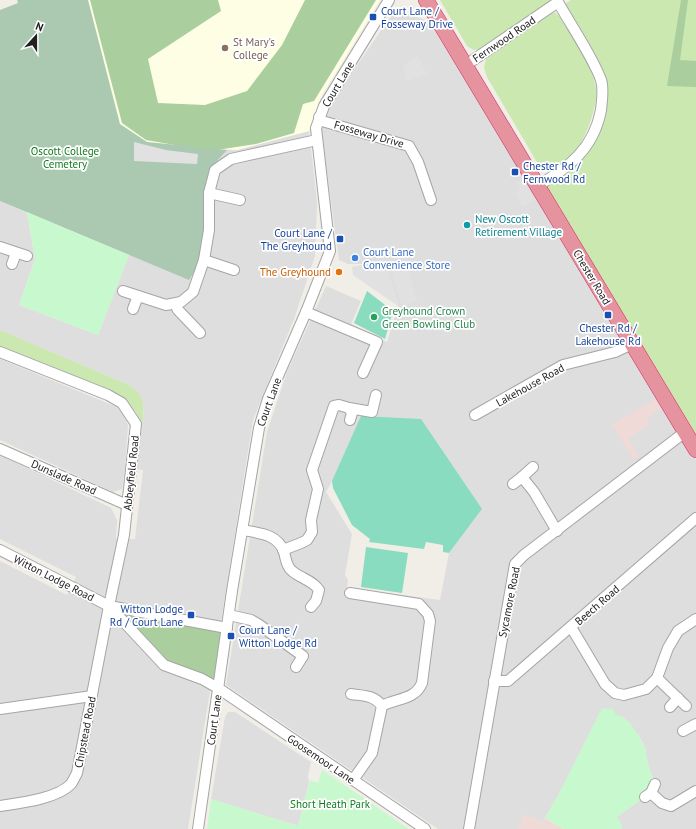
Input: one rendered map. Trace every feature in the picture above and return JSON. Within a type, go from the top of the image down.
[{"type":"highway","name":"Chester Road","points":[[426,0],[696,450]]},
{"type":"street","name":"Court Lane","points":[[198,829],[242,530],[255,450],[264,409],[325,268],[330,248],[316,128],[319,117],[327,100],[389,0]]},
{"type":"street","name":"Fernwood Road","points":[[466,65],[560,1],[601,80],[603,95],[599,120],[587,145],[571,164],[537,186]]},
{"type":"street","name":"Fosseway Drive","points":[[319,117],[322,121],[408,146],[418,162],[431,200]]},
{"type":"street","points":[[123,291],[156,303],[175,304],[193,292],[204,260],[209,230],[209,193],[215,170],[231,159],[317,140]]},
{"type":"street","points":[[209,193],[240,200]]},
{"type":"street","points":[[0,248],[27,256]]},
{"type":"street","points":[[12,264],[16,253]]},
{"type":"street","points":[[204,260],[234,270]]},
{"type":"street","points":[[133,309],[138,296]]},
{"type":"street","points":[[175,304],[186,325],[200,333]]},
{"type":"street","points":[[306,312],[377,342],[363,373]]},
{"type":"street","name":"Lakehouse Road","points":[[475,415],[563,365],[615,352],[632,344]]},
{"type":"street","name":"Abbeyfield Road","points":[[0,352],[108,395],[122,403],[136,424],[124,535],[109,606]]},
{"type":"street","points":[[283,550],[307,540],[312,532],[311,520],[318,489],[312,476],[313,464],[334,406],[339,405],[372,412],[376,394]]},
{"type":"street","points":[[349,408],[352,413],[350,420]]},
{"type":"street","name":"Sycamore Road","points":[[469,829],[515,564],[518,559],[557,531],[685,432]]},
{"type":"street","name":"Dunslade Road","points":[[0,449],[127,505]]},
{"type":"street","points":[[513,484],[533,467]]},
{"type":"street","points":[[522,477],[534,492],[557,531]]},
{"type":"street","name":"Beech Road","points":[[494,681],[508,681],[696,518]]},
{"type":"street","points":[[242,530],[273,537],[283,550],[288,566],[316,586],[318,590],[316,601],[311,607]]},
{"type":"street","name":"Witton Lodge Road","points":[[0,550],[109,606],[227,628]]},
{"type":"street","points":[[350,593],[412,602],[424,608],[428,614],[430,631],[420,689],[408,697],[382,706]]},
{"type":"street","name":"Witton Lodge Road","points":[[109,606],[164,665],[202,679],[218,688]]},
{"type":"street","name":"Chipstead Road","points":[[0,806],[29,802],[61,791],[71,784],[78,768],[109,606]]},
{"type":"street","points":[[229,615],[243,617],[258,624],[303,656],[296,667]]},
{"type":"street","points":[[570,627],[605,684],[615,693],[624,695],[636,693],[646,689],[657,678],[673,639],[678,631],[695,623]]},
{"type":"street","points":[[657,678],[686,706]]},
{"type":"street","name":"Goosemoor Lane","points":[[218,688],[425,829]]},
{"type":"street","points":[[351,694],[370,696],[382,706]]},
{"type":"street","points":[[0,709],[92,696]]},
{"type":"street","points":[[670,707],[678,698]]},
{"type":"street","points":[[353,780],[372,753],[382,706]]},
{"type":"street","points":[[683,731],[696,726]]},
{"type":"street","points":[[650,791],[662,803],[671,806],[696,792]]},
{"type":"shaded area","name":"St Mary's College","points":[[88,0],[380,0],[321,97],[309,131],[237,150],[147,142],[119,124]]},
{"type":"shaded area","points":[[395,10],[429,21],[696,460],[696,829],[621,829],[622,826],[617,817],[640,800],[640,793],[649,786],[653,779],[647,761],[645,747],[638,734],[556,799],[542,823],[531,817],[518,829],[438,829],[226,685],[267,432],[287,372],[326,286],[361,301],[351,324],[387,342],[398,306],[384,260],[369,264],[348,264],[339,260],[321,129],[329,106]],"holes":[[[336,474],[482,509],[449,553],[440,600],[347,588],[348,580],[345,575],[352,534],[326,492]]]},
{"type":"shaded area","points":[[417,55],[427,74],[407,81],[403,67]]},
{"type":"shaded area","points":[[309,131],[317,202],[315,256],[294,319],[253,420],[188,829],[0,829],[0,561],[67,595],[76,577],[0,539],[0,455],[111,508],[117,520],[116,539],[135,539],[143,470],[137,469],[144,410],[129,385],[0,330],[0,201],[27,213],[35,259],[19,305],[98,335],[129,255],[189,279],[201,261],[209,170],[227,150],[237,150]]},
{"type":"shaded area","points":[[134,142],[166,150],[198,154],[197,164],[134,161]]},
{"type":"shaded area","points":[[522,179],[535,200],[523,207],[515,194],[520,190],[516,183]]},
{"type":"shaded area","points":[[384,260],[398,306],[353,275],[352,267]]},
{"type":"shaded area","points":[[405,260],[417,301],[402,307],[390,265]]},
{"type":"shaded area","points":[[0,359],[117,407],[125,417],[128,425],[122,489],[113,492],[0,440]]},
{"type":"shaded area","points":[[655,399],[661,408],[646,419],[649,425],[628,438],[639,456],[634,460],[612,425]]},
{"type":"shaded area","points":[[228,712],[235,712],[311,762],[308,776],[309,782],[298,826],[211,799],[225,717]]},
{"type":"shaded area","points":[[523,815],[531,817],[542,823],[545,818],[563,829],[518,829]]},
{"type":"green space","name":"Oscott College Cemetery","points":[[17,0],[88,0],[120,124],[147,142],[227,150],[209,170],[201,261],[189,280],[0,201],[0,10],[18,3]]},
{"type":"green space","name":"St Mary's College","points":[[90,0],[218,0],[221,11],[148,59],[158,103],[205,105],[247,91],[282,45],[305,0],[376,0],[314,101],[303,104],[294,133],[256,144],[210,151],[146,140],[122,123]]},
{"type":"green space","points":[[440,0],[554,0],[480,49],[474,50],[467,46]]},
{"type":"green space","points":[[571,0],[696,0],[696,434],[546,187],[567,174],[589,150],[600,129],[607,100],[607,83],[600,64],[566,5],[566,3]]},
{"type":"green space","points":[[681,0],[688,0],[680,60],[696,61],[696,87],[667,86]]},
{"type":"green space","points":[[551,12],[556,13],[560,17],[587,62],[596,89],[596,100],[593,114],[579,146],[570,159],[560,167],[549,170],[538,164],[487,77],[484,68],[486,59]]},
{"type":"green space","points":[[27,212],[129,255],[98,335],[19,305],[35,259]]},
{"type":"green space","name":"Greyhound Crown Green Bowling Club","points":[[367,291],[393,311],[385,339],[354,323]]},
{"type":"green space","points":[[0,330],[129,385],[139,394],[142,399],[144,409],[142,428],[136,412],[121,397],[0,347]]},
{"type":"green space","points":[[361,416],[421,419],[482,509],[449,553],[443,552],[443,545],[426,542],[424,549],[369,542],[370,539],[352,525],[333,488],[332,481]]},
{"type":"green space","points":[[366,547],[408,553],[402,593],[361,587]]},
{"type":"green space","points":[[122,611],[226,629],[216,680],[166,662],[142,638]]},
{"type":"green space","points":[[602,708],[613,709],[616,715],[622,716],[631,724],[645,747],[647,761],[653,780],[647,789],[640,793],[640,800],[617,817],[622,826],[621,829],[563,829],[545,818]]},
{"type":"green space","name":"Short Heath Park","points":[[322,770],[409,829],[207,829],[211,799],[298,826],[310,780],[318,783]]},
{"type":"place","name":"Court Lane / Fosseway Drive","points":[[373,17]]},
{"type":"place","name":"St Mary's College","points":[[225,48]]},
{"type":"place","name":"Chester Rd / Fernwood Rd","points":[[515,172]]},
{"type":"place","name":"New Oscott Retirement Village","points":[[467,225]]},
{"type":"place","name":"Court Lane / The Greyhound","points":[[340,239]]},
{"type":"place","name":"Court Lane Convenience Store","points":[[355,258]]},
{"type":"place","name":"The Greyhound","points":[[339,272]]},
{"type":"place","name":"Chester Rd / Lakehouse Rd","points":[[608,315]]},
{"type":"place","name":"Greyhound Crown Green Bowling Club","points":[[374,317]]},
{"type":"place","name":"Witton Lodge Rd / Court Lane","points":[[191,615]]},
{"type":"place","name":"Court Lane / Witton Lodge Rd","points":[[231,636]]}]
